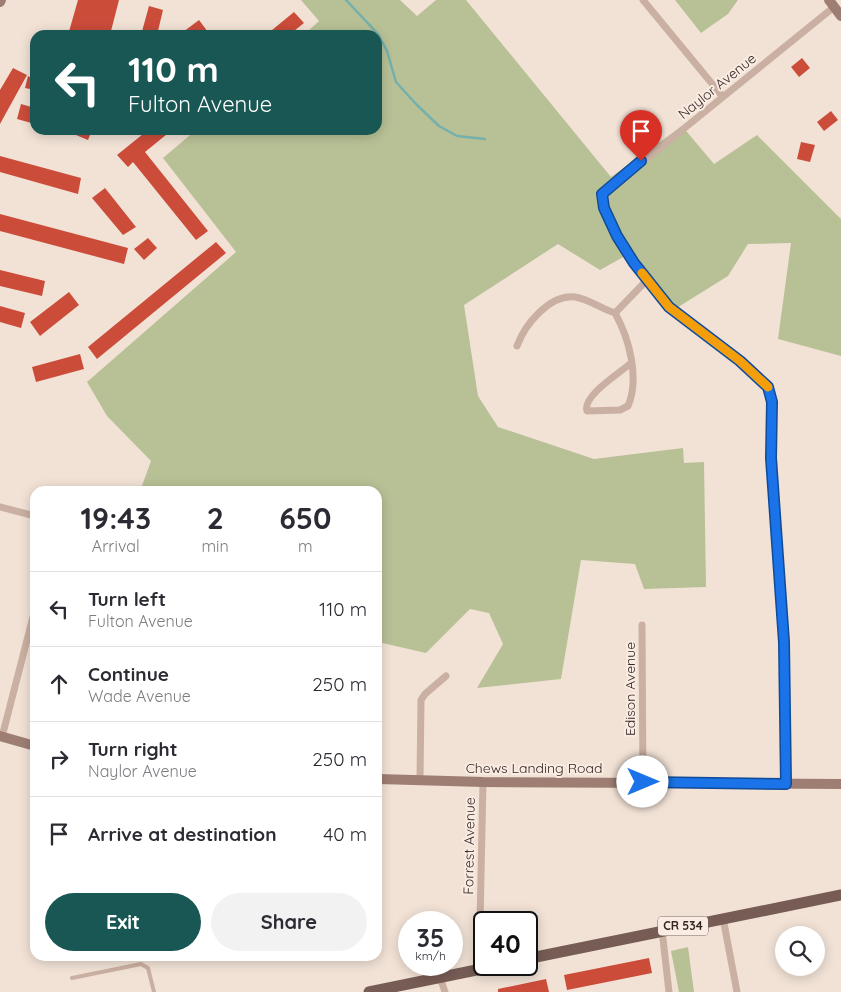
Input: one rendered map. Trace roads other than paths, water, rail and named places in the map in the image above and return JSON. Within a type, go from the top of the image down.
[{"type":"main road","name":"CR 534","points":[[538,957],[662,930],[841,895]]},
{"type":"main road","points":[[369,992],[393,989],[473,971]]},
{"type":"street","points":[[643,0],[723,97]]},
{"type":"street","points":[[831,3],[841,16]]},
{"type":"street","name":"Naylor Avenue","points":[[648,280],[617,236],[604,208],[602,194],[723,97],[831,3]]},
{"type":"street","points":[[615,313],[648,280],[669,307],[740,361],[768,387],[772,402],[771,453],[784,642],[786,784]]},
{"type":"street","points":[[517,346],[521,334],[554,301],[564,297],[576,297],[615,313],[624,330],[632,363],[632,396],[628,406],[620,410],[587,411],[585,406],[592,396],[632,363]]},
{"type":"street","points":[[0,507],[30,515]]},
{"type":"street","name":"Edison Avenue","points":[[642,625],[643,782]]},
{"type":"street","points":[[30,628],[1,736],[30,745]]},
{"type":"street","points":[[420,780],[421,700],[425,694],[446,676]]},
{"type":"street","name":"Chews Landing Road","points":[[382,778],[483,782],[841,784]]},
{"type":"street","name":"Forrest Avenue","points":[[480,911],[483,782]]},
{"type":"street","points":[[722,918],[736,992]]},
{"type":"street","points":[[662,930],[669,992]]},
{"type":"street","points":[[440,977],[445,992]]},
{"type":"lane","points":[[72,978],[141,964],[148,968],[154,992]]},
{"type":"waterway","points":[[346,0],[374,30]]},
{"type":"waterway","points":[[382,42],[387,51],[396,82],[439,126],[457,136],[485,139]]}]
